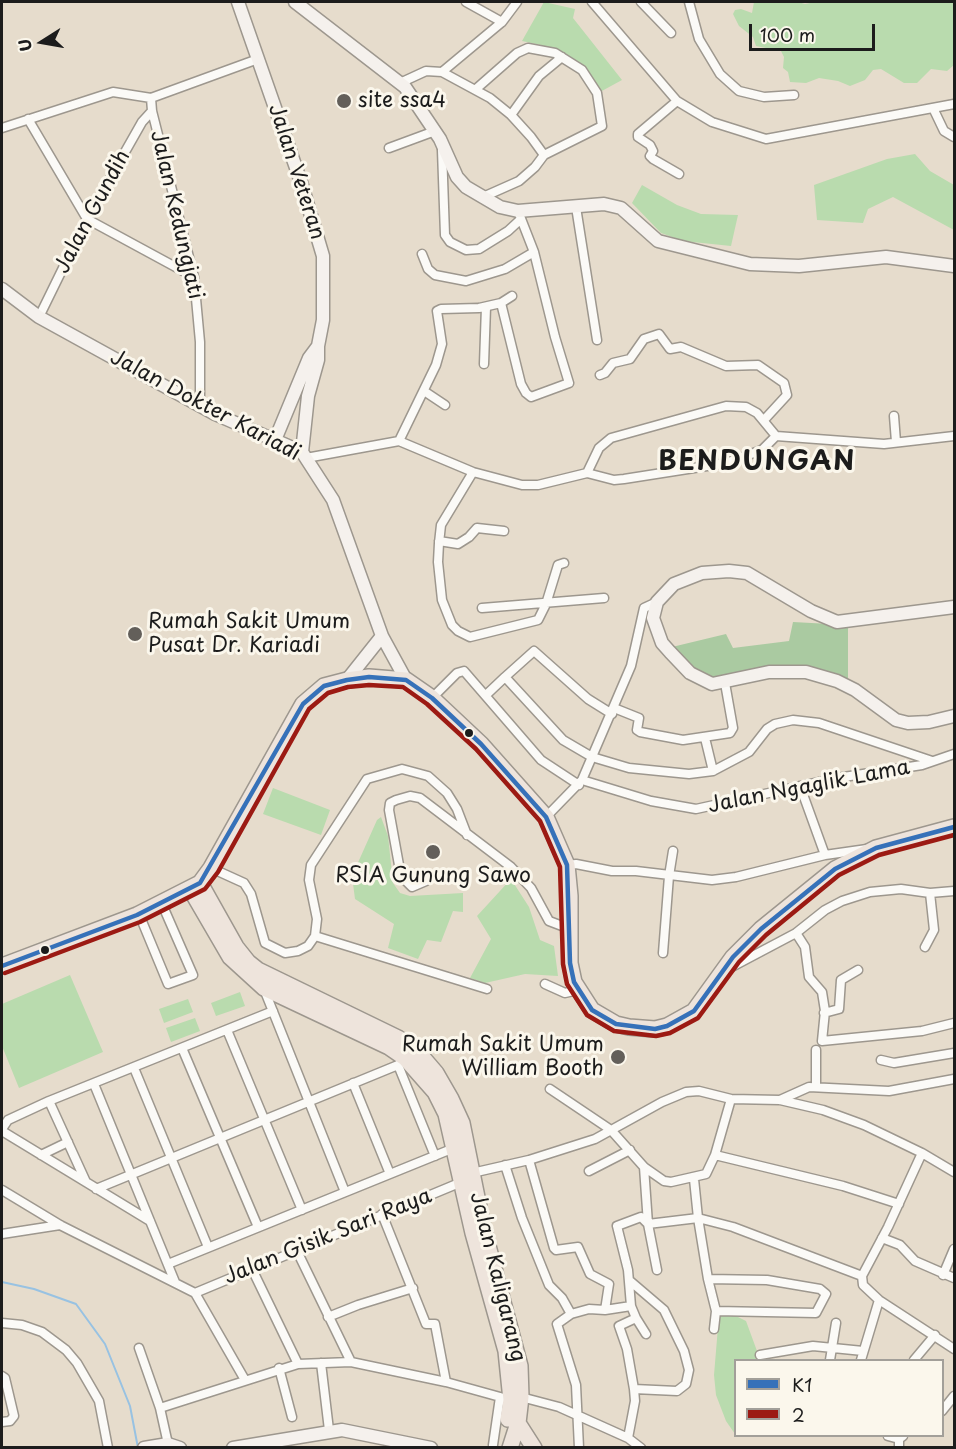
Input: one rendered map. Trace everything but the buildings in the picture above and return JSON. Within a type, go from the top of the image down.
[{"type":"highway","points":[[2,966],[139,914],[196,886],[212,868],[303,704],[324,686],[347,680],[369,677],[406,680],[432,698],[481,744],[546,817],[567,865],[571,972],[578,990],[592,1010],[608,1020],[629,1027],[655,1029],[681,1021],[694,1011],[733,957],[783,908],[835,869],[876,848],[954,827]]},
{"type":"highway","name":"Jalan Kaligarang","points":[[196,886],[230,957],[264,988],[398,1038],[418,1052],[436,1073],[462,1123],[469,1178],[504,1322],[511,1398],[518,1423],[510,1448]]},
{"type":"highway","name":"Jalan Kaligarang","points":[[196,886],[248,962],[389,1047],[435,1092],[446,1114],[454,1148],[469,1178]]},
{"type":"highway","name":"Jalan Kaligarang","points":[[497,1446],[511,1398]]},
{"type":"highway","points":[[518,1423],[534,1448]]},
{"type":"street","name":"Jalan Veteran","points":[[238,2],[323,256],[325,302],[318,360],[308,396],[304,455]]},
{"type":"street","points":[[466,2],[502,22]]},
{"type":"street","points":[[442,72],[502,22],[517,2]]},
{"type":"street","points":[[592,2],[677,101],[712,122],[766,139],[954,104]]},
{"type":"street","points":[[641,2],[671,33]]},
{"type":"street","points":[[689,2],[699,39],[720,74],[739,91],[764,97],[794,94]]},
{"type":"street","points":[[301,3],[411,94],[438,135],[457,177],[466,187],[500,207],[519,215],[604,204],[621,208],[658,242],[750,264],[799,266],[886,257],[954,266]]},
{"type":"street","points":[[476,89],[523,50],[548,51],[582,70],[591,81],[597,93],[602,126],[544,155],[527,176],[483,197]]},
{"type":"street","points":[[511,115],[539,76],[562,57]]},
{"type":"street","points":[[2,128],[113,92],[151,98],[258,59]]},
{"type":"street","points":[[400,83],[426,71],[442,72],[476,89],[511,115],[544,155]]},
{"type":"street","name":"Jalan Kedungjati","points":[[151,98],[152,111],[194,277],[200,342],[200,405]]},
{"type":"street","points":[[677,101],[638,134],[638,137],[650,145],[653,151],[650,156],[679,174]]},
{"type":"street","points":[[933,108],[944,131],[954,137]]},
{"type":"street","name":"Jalan Gundih","points":[[39,317],[87,219],[142,122],[152,111]]},
{"type":"street","points":[[28,119],[87,219],[194,277]]},
{"type":"street","points":[[389,148],[438,135]]},
{"type":"street","points":[[438,135],[444,170],[445,235],[450,242],[466,250],[479,249],[508,231],[519,215]]},
{"type":"street","points":[[576,207],[597,340]]},
{"type":"street","points":[[501,303],[521,384],[526,393],[531,397],[569,383],[534,252],[519,215]]},
{"type":"street","points":[[422,254],[428,268],[435,275],[466,281],[506,269],[534,252]]},
{"type":"street","name":"Jalan Dokter Kariadi","points":[[2,289],[39,317],[239,426],[275,440],[304,455],[336,508],[382,636],[406,680]]},
{"type":"street","points":[[399,441],[424,391],[442,344],[437,311],[486,307],[501,303],[512,296]]},
{"type":"street","points":[[484,364],[486,307]]},
{"type":"street","points":[[600,375],[605,373],[613,363],[630,359],[644,339],[659,334],[670,349],[684,348],[726,366],[758,365],[784,383],[787,395],[764,420]]},
{"type":"street","name":"Jalan Veteran","points":[[275,440],[309,358],[318,346]]},
{"type":"street","points":[[424,391],[445,405]]},
{"type":"street","points":[[587,473],[599,448],[611,438],[690,414],[726,406],[736,406],[757,413],[776,436]]},
{"type":"street","points":[[894,416],[896,442]]},
{"type":"street","points":[[304,455],[399,441],[473,472],[522,485],[538,485],[587,473],[614,480],[726,463],[762,450],[776,436],[896,442],[954,436]]},
{"type":"street","points":[[473,472],[446,516],[439,541],[438,562],[442,600],[452,624],[464,635],[470,637],[538,620],[546,604],[558,565],[564,563]]},
{"type":"street","points":[[439,541],[458,544],[477,528],[504,531]]},
{"type":"street","points":[[546,817],[580,783],[631,666],[644,608],[657,602],[674,584],[702,573],[729,571],[747,573],[811,611],[837,622],[954,607]]},
{"type":"street","points":[[482,608],[604,598]]},
{"type":"street","points":[[657,602],[653,618],[662,643],[690,673],[712,684],[770,672],[806,672],[837,681],[855,690],[896,720],[908,723],[929,722],[954,716]]},
{"type":"street","points":[[347,680],[382,636]]},
{"type":"street","points":[[486,694],[534,651],[588,699],[613,711],[639,718],[640,732],[683,740],[705,738],[732,731],[725,683]]},
{"type":"street","name":"Jalan Ngaglik Lama","points":[[432,698],[457,673],[464,671],[542,760],[580,783],[651,801],[696,809],[800,786],[932,761],[954,754]]},
{"type":"street","name":"Jalan Ngaglik Lama","points":[[505,677],[563,740],[592,757],[641,770],[690,774],[713,771],[749,752],[767,729],[775,724],[793,720],[819,723],[932,761]]},
{"type":"street","points":[[705,738],[713,771]]},
{"type":"street","points":[[212,868],[244,883],[251,894],[265,942],[285,953],[298,951],[308,946],[315,936],[317,919],[309,880],[311,865],[316,854],[367,779],[387,771],[402,769],[428,776],[447,793],[457,809],[467,835]]},
{"type":"street","points":[[800,786],[825,855]]},
{"type":"street","points":[[426,881],[412,887],[400,876],[390,803],[410,796],[420,798],[511,867],[531,888],[549,921],[570,929]]},
{"type":"street","points":[[567,865],[576,864],[612,871],[724,879],[825,855],[876,848]]},
{"type":"street","points":[[663,953],[669,876],[674,851]]},
{"type":"street","points":[[725,970],[796,933],[825,910],[870,891],[901,889],[930,893],[954,891]]},
{"type":"street","points":[[925,947],[934,930],[930,893]]},
{"type":"street","points":[[139,914],[168,984],[193,975],[162,904]]},
{"type":"street","points":[[796,933],[805,947],[809,977],[822,992],[824,1013],[821,1035],[825,1043],[922,1030],[954,1023]]},
{"type":"street","points":[[315,936],[487,989]]},
{"type":"street","points":[[824,1013],[839,1008],[841,980],[858,970]]},
{"type":"street","points":[[545,984],[565,993],[578,990]]},
{"type":"street","points":[[264,988],[345,1192]]},
{"type":"street","points":[[150,1222],[2,1130],[8,1120],[49,1101],[273,1011]]},
{"type":"street","points":[[227,1030],[302,1210]]},
{"type":"street","points":[[182,1048],[258,1227]]},
{"type":"street","points":[[816,1050],[816,1086]]},
{"type":"street","points":[[881,1060],[894,1063],[954,1053]]},
{"type":"street","points":[[96,1189],[402,1061],[435,1156]]},
{"type":"street","points":[[134,1068],[208,1247]]},
{"type":"street","points":[[780,1100],[802,1088],[816,1086],[889,1091],[954,1079]]},
{"type":"street","points":[[94,1083],[175,1282]]},
{"type":"street","points":[[353,1083],[390,1174]]},
{"type":"street","points":[[550,1089],[611,1130],[644,1167],[664,1181],[694,1179],[706,1174],[715,1155],[731,1099]]},
{"type":"street","name":"Jalan Gisik Sari Raya","points":[[195,1293],[469,1178],[595,1139],[662,1102],[686,1092],[699,1091],[731,1099],[780,1100]]},
{"type":"street","points":[[780,1100],[823,1110],[864,1125],[922,1153],[954,1172]]},
{"type":"street","points":[[49,1101],[86,1183]]},
{"type":"street","points":[[41,1155],[68,1142]]},
{"type":"street","points":[[168,1264],[454,1148]]},
{"type":"street","points":[[589,1171],[630,1150]]},
{"type":"street","points":[[922,1153],[862,1276],[863,1285],[879,1300],[954,1349]]},
{"type":"street","points":[[715,1155],[843,1186],[899,1204]]},
{"type":"street","points":[[529,1160],[555,1250],[578,1247],[590,1274],[609,1284],[604,1310]]},
{"type":"street","points":[[505,1165],[522,1218],[549,1285],[562,1298],[571,1314]]},
{"type":"street","points":[[644,1167],[648,1224],[657,1270]]},
{"type":"street","points":[[694,1179],[708,1279],[716,1311],[714,1329]]},
{"type":"street","points":[[2,1190],[60,1225],[195,1293],[244,1380]]},
{"type":"street","points":[[382,1214],[426,1324],[435,1324],[446,1382]]},
{"type":"street","points":[[646,1334],[631,1306],[630,1281],[617,1226],[642,1217],[648,1224]]},
{"type":"street","points":[[648,1224],[698,1218],[754,1235],[862,1276]]},
{"type":"street","points":[[2,1234],[60,1225]]},
{"type":"street","points":[[882,1238],[900,1245],[915,1261],[954,1278]]},
{"type":"street","points":[[296,1249],[351,1362]]},
{"type":"street","points":[[943,1275],[954,1249]]},
{"type":"street","points":[[251,1268],[298,1364]]},
{"type":"street","points":[[708,1279],[767,1280],[820,1289],[826,1294],[816,1313],[716,1311]]},
{"type":"street","points":[[630,1281],[664,1310],[684,1351],[688,1370],[686,1384],[677,1391],[634,1389]]},
{"type":"street","points":[[328,1317],[366,1302],[413,1288]]},
{"type":"street","points":[[861,1359],[879,1300]]},
{"type":"street","points":[[579,1448],[575,1380],[557,1324],[571,1314],[589,1309],[604,1310],[631,1306]]},
{"type":"street","points":[[628,1438],[635,1401],[628,1357],[619,1326],[636,1318]]},
{"type":"street","points":[[2,1323],[36,1329],[66,1350],[77,1363],[99,1401],[108,1448]]},
{"type":"street","points":[[830,1359],[836,1323]]},
{"type":"street","points":[[915,1359],[935,1335]]},
{"type":"street","points":[[760,1355],[793,1348],[832,1346],[863,1351]]},
{"type":"street","points":[[139,1348],[170,1445],[144,1448]]},
{"type":"street","points":[[160,1408],[279,1368],[298,1364],[351,1362],[559,1407],[628,1438],[641,1448]]},
{"type":"street","points":[[321,1363],[329,1430]]},
{"type":"street","points":[[279,1368],[292,1417]]},
{"type":"street","points":[[2,1376],[5,1378],[14,1419],[2,1422]]},
{"type":"street","points":[[944,1408],[954,1396]]},
{"type":"street","points":[[233,1448],[329,1430],[342,1430],[431,1448]]},
{"type":"green space","points":[[544,2],[575,9],[573,18],[622,80],[600,92],[581,65],[541,45],[522,41]]},
{"type":"green space","points":[[754,2],[805,4],[815,2],[954,2],[954,65],[947,71],[931,69],[917,83],[904,83],[881,69],[873,70],[865,80],[850,86],[838,81],[819,78],[806,83],[790,82],[788,72],[783,68],[784,57],[781,51],[756,46],[753,37],[739,26],[733,14],[735,10],[741,9],[752,13]]},
{"type":"green space","points":[[915,154],[930,171],[954,185],[954,230],[893,197],[868,209],[863,223],[817,220],[814,185],[887,159]]},
{"type":"green space","points":[[642,185],[677,205],[701,214],[738,215],[731,246],[683,241],[661,233],[632,203]]},
{"type":"green space","points":[[793,622],[848,625],[848,681],[819,670],[769,665],[721,681],[699,676],[672,647],[726,634],[733,648],[789,641]]},
{"type":"green space","points":[[273,788],[330,810],[321,835],[263,814]]},
{"type":"green space","points":[[381,817],[388,836],[393,883],[400,893],[410,896],[463,893],[463,912],[453,911],[441,942],[427,940],[418,959],[388,948],[394,924],[355,899],[352,876],[377,820]]},
{"type":"green space","points":[[511,879],[529,907],[540,940],[554,946],[558,976],[525,974],[485,983],[470,978],[491,939],[477,916]]},
{"type":"green space","points":[[70,975],[103,1052],[19,1088],[2,1046],[2,1004]]},
{"type":"green space","points":[[240,992],[245,1006],[216,1016],[211,1003]]},
{"type":"green space","points":[[188,999],[193,1012],[164,1023],[159,1009]]},
{"type":"green space","points":[[195,1018],[200,1031],[171,1042],[166,1028]]},
{"type":"green space","points":[[719,1315],[736,1316],[746,1321],[758,1359],[734,1359],[734,1433],[726,1421],[716,1395],[714,1375]]},
{"type":"waterway","points":[[2,1282],[34,1289],[76,1304],[105,1344],[130,1406],[138,1448]]},
{"type":"transit line","name":"K1","points":[[2,966],[137,915],[200,883],[303,704],[324,686],[347,680],[369,677],[406,680],[432,698],[481,744],[546,817],[567,865],[570,963],[574,982],[592,1010],[616,1024],[655,1029],[667,1026],[694,1011],[733,957],[761,929],[835,869],[876,848],[954,827]]},
{"type":"transit line","name":"2","points":[[5,973],[140,922],[205,889],[218,872],[309,709],[328,693],[348,687],[369,685],[403,687],[427,704],[476,749],[540,821],[560,867],[563,964],[567,984],[587,1015],[614,1031],[656,1036],[670,1033],[698,1018],[739,962],[766,935],[839,875],[879,855],[954,835]]},
{"type":"place","name":"site ssa4","points":[[344,101]]},
{"type":"place","name":"Rumah Sakit Umum Pusat Dr. Kariadi","points":[[135,634]]},
{"type":"place","name":"RSIA Gunung Sawo","points":[[433,852]]},
{"type":"place","name":"Rumah Sakit Umum William Booth","points":[[618,1057]]},
{"type":"district","name":"BENDUNGAN","points":[[757,463]]}]
